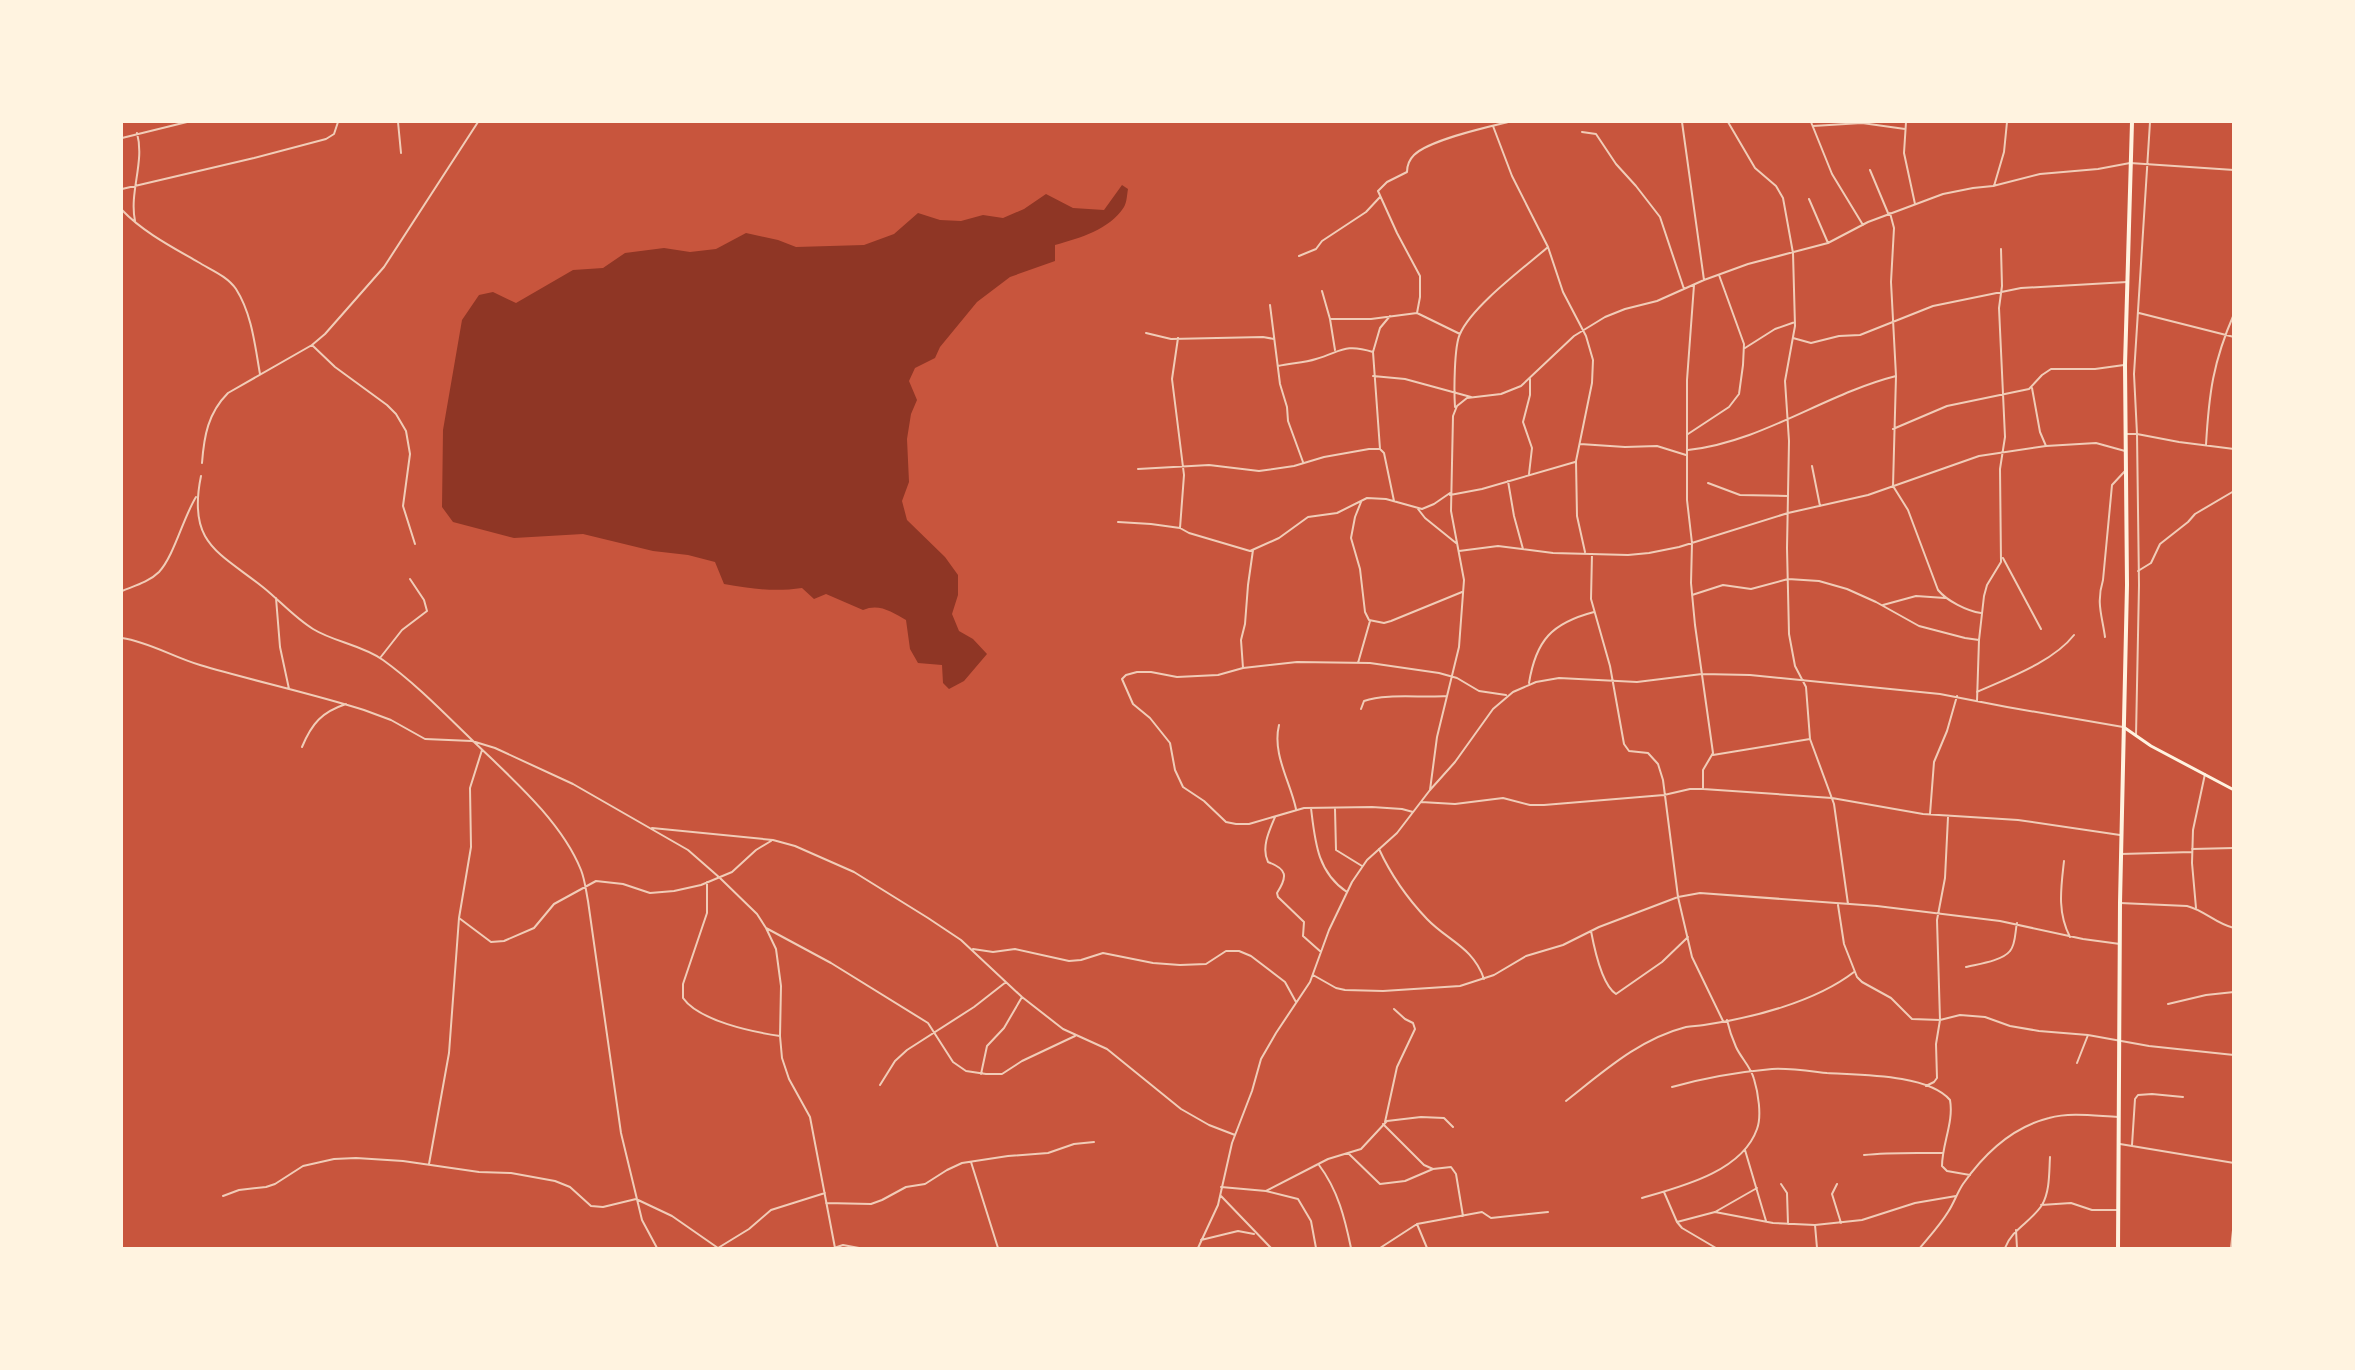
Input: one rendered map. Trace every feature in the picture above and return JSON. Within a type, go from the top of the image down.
[{"type":"highway","points":[[2118,1248],[2120,903],[2127,585],[2125,365],[2132,122]]},
{"type":"main road","points":[[2123,727],[2136,737],[2234,790]]},
{"type":"street","points":[[122,138],[187,122]]},
{"type":"street","points":[[122,189],[326,139],[334,134],[338,122]]},
{"type":"street","points":[[398,122],[401,153]]},
{"type":"street","points":[[202,463],[206,431],[213,411],[228,393],[312,345],[325,333],[384,267],[478,122]]},
{"type":"street","points":[[1417,313],[1420,276],[1380,197],[1379,190],[1388,182],[1407,172],[1408,164],[1418,152],[1445,140],[1508,122]]},
{"type":"street","points":[[1682,122],[1704,280]]},
{"type":"street","points":[[1728,122],[1755,168],[1776,186],[1783,198],[1793,253],[1795,322],[1785,381],[1788,418],[1788,579],[1792,651],[1795,666],[1807,693],[1810,739],[1836,814],[1848,904]]},
{"type":"street","points":[[1811,122],[1828,166],[1863,225]]},
{"type":"street","points":[[1906,122],[1904,153],[1916,204]]},
{"type":"street","points":[[1993,186],[2004,152],[2007,122]]},
{"type":"street","points":[[2136,737],[2138,571],[2134,374],[2150,122]]},
{"type":"street","points":[[1813,126],[1862,123],[1905,129]]},
{"type":"street","points":[[1493,126],[1512,176],[1548,247],[1563,292],[1582,330],[1593,360],[1594,375],[1576,461],[1576,506],[1585,552]]},
{"type":"street","points":[[1582,132],[1596,134],[1616,164],[1655,210],[1662,222],[1684,289]]},
{"type":"street","points":[[135,221],[132,204],[140,150],[137,133]]},
{"type":"street","points":[[1455,408],[1463,400],[1471,397],[1517,389],[1582,330],[1625,309],[1657,301],[1748,264],[1828,243],[1889,213],[1959,190],[1993,186],[2040,174],[2098,169],[2130,163],[2234,170]]},
{"type":"street","points":[[1870,170],[1894,228],[1891,282],[1896,376],[1893,486],[1908,510],[1935,585],[1945,598]]},
{"type":"street","points":[[1299,256],[1316,249],[1322,241],[1366,212],[1380,197]]},
{"type":"street","points":[[1809,199],[1828,243]]},
{"type":"street","points":[[122,210],[235,287],[250,324],[260,374]]},
{"type":"street","points":[[2234,232],[2234,249]]},
{"type":"street","points":[[1430,790],[1433,761],[1459,647],[1464,575],[1452,521],[1450,494],[1452,423],[1460,334],[1489,298],[1548,247]]},
{"type":"street","points":[[1977,700],[1979,640],[1985,590],[2001,566],[2000,469],[2005,437],[1999,308],[2002,292],[2001,249]]},
{"type":"street","points":[[1688,434],[1715,417],[1736,399],[1742,372],[1744,348],[1719,274]]},
{"type":"street","points":[[1793,338],[1808,343],[1839,336],[1860,335],[1933,306],[2036,286],[2127,282]]},
{"type":"street","points":[[1694,285],[1688,371],[1687,500],[1692,543],[1692,596],[1713,755]]},
{"type":"street","points":[[1322,291],[1330,319],[1335,351]]},
{"type":"street","points":[[1270,305],[1287,418],[1303,464]]},
{"type":"street","points":[[1330,319],[1417,313],[1460,334]]},
{"type":"street","points":[[2139,313],[2234,337]]},
{"type":"street","points":[[2206,445],[2214,366],[2234,314]]},
{"type":"street","points":[[1390,316],[1380,328],[1373,352],[1373,376],[1380,449],[1384,453],[1394,501]]},
{"type":"street","points":[[1744,348],[1775,329],[1795,322]]},
{"type":"street","points":[[1146,333],[1162,338],[1263,337],[1274,339]]},
{"type":"street","points":[[1178,338],[1172,379],[1183,466],[1184,492],[1180,528]]},
{"type":"street","points":[[312,345],[334,368],[387,405],[402,422],[410,443],[409,470],[403,506],[415,544]]},
{"type":"street","points":[[1278,366],[1314,360],[1335,351],[1355,347],[1373,352]]},
{"type":"street","points":[[1893,429],[1947,406],[2032,388],[2042,375],[2051,369],[2095,369],[2125,365]]},
{"type":"street","points":[[1373,376],[1405,379],[1471,397]]},
{"type":"street","points":[[1688,450],[1742,438],[1896,376]]},
{"type":"street","points":[[1529,474],[1532,448],[1524,432],[1523,422],[1530,395],[1530,379]]},
{"type":"street","points":[[2032,388],[2040,432],[2046,446]]},
{"type":"street","points":[[2125,435],[2137,434],[2234,449]]},
{"type":"street","points":[[1459,551],[1498,546],[1553,553],[1585,552],[1628,555],[1649,553],[1893,486],[1968,459],[2046,446],[2096,443],[2125,451]]},
{"type":"street","points":[[1580,444],[1625,447],[1657,446],[1688,455]]},
{"type":"street","points":[[1138,469],[1209,465],[1260,471],[1303,464],[1339,454],[1380,449]]},
{"type":"street","points":[[1118,522],[1180,528],[1189,534],[1240,549],[1253,550],[1284,535],[1308,517],[1337,513],[1369,498],[1394,501],[1418,509],[1431,506],[1450,494],[1508,482],[1576,461]]},
{"type":"street","points":[[1812,466],[1820,506]]},
{"type":"street","points":[[2105,637],[2098,606],[2099,591],[2103,580],[2109,500],[2112,485],[2126,471]]},
{"type":"street","points":[[122,591],[140,584],[159,572],[197,494],[201,476]]},
{"type":"street","points":[[1508,482],[1523,549]]},
{"type":"street","points":[[1708,483],[1740,495],[1788,496]]},
{"type":"street","points":[[2138,571],[2151,563],[2160,544],[2195,514],[2234,491]]},
{"type":"street","points":[[197,494],[199,516],[209,543],[217,554],[276,598],[312,629],[380,658],[482,750],[546,816],[577,862],[585,886],[606,1017],[617,1112],[642,1220],[657,1248]]},
{"type":"street","points":[[1358,663],[1370,621],[1365,612],[1360,569],[1351,538],[1361,501]]},
{"type":"street","points":[[1418,509],[1425,518],[1457,544]]},
{"type":"street","points":[[1243,668],[1240,640],[1245,624],[1253,550]]},
{"type":"street","points":[[1592,554],[1590,592],[1613,682],[1625,747],[1629,751],[1645,752],[1654,759],[1663,780],[1678,897],[1694,961],[1736,1047],[1752,1072],[1759,1120],[1754,1136],[1745,1150],[1733,1160],[1694,1182],[1642,1198]]},
{"type":"street","points":[[2001,557],[2011,571],[2041,629]]},
{"type":"street","points":[[380,658],[402,630],[427,610],[424,600],[410,579]]},
{"type":"street","points":[[1692,596],[1722,586],[1754,588],[1788,579],[1819,581],[1846,589],[1883,605],[1919,626],[1979,640]]},
{"type":"street","points":[[1370,621],[1391,621],[1462,592]]},
{"type":"street","points":[[1883,605],[1916,596],[1945,598],[1968,610],[1982,614]]},
{"type":"street","points":[[276,598],[280,646],[289,689]]},
{"type":"street","points":[[1529,685],[1536,653],[1548,634],[1568,620],[1594,612]]},
{"type":"street","points":[[1977,692],[2053,654],[2066,645],[2074,635]]},
{"type":"street","points":[[122,638],[136,640],[198,665],[346,704],[384,717],[425,739],[472,741],[509,753],[573,784],[688,850],[757,914],[776,949],[780,974],[782,1058],[787,1074],[810,1117],[834,1248],[843,1245],[860,1248]]},
{"type":"street","points":[[1413,812],[1382,808],[1311,808],[1249,824],[1226,822],[1204,801],[1186,790],[1179,781],[1170,743],[1150,718],[1132,704],[1122,679],[1126,675],[1137,672],[1177,677],[1218,675],[1243,668],[1297,662],[1358,663],[1396,666],[1452,676],[1479,691],[1507,695]]},
{"type":"street","points":[[1198,1248],[1215,1214],[1235,1135],[1264,1053],[1313,975],[1320,952],[1347,892],[1362,866],[1398,832],[1455,762],[1493,709],[1507,695],[1529,685],[1559,678],[1613,682],[1654,681],[1702,674],[1750,675],[1957,696],[2123,727]]},
{"type":"street","points":[[1360,709],[1364,701],[1373,699],[1398,696],[1420,698],[1447,696]]},
{"type":"street","points":[[1930,814],[1934,762],[1947,731],[1957,696]]},
{"type":"street","points":[[302,747],[311,726],[317,719],[346,704]]},
{"type":"street","points":[[1279,725],[1276,736],[1277,750],[1297,810]]},
{"type":"street","points":[[1703,789],[1703,770],[1713,755],[1810,739]]},
{"type":"street","points":[[429,1164],[449,1053],[459,918],[471,847],[470,789],[482,750]]},
{"type":"street","points":[[2196,908],[2192,851],[2193,830],[2205,774]]},
{"type":"street","points":[[1421,802],[1455,804],[1503,798],[1530,805],[1544,805],[1664,795],[1690,789],[1703,789],[1832,798],[1930,814],[2018,820],[2122,835]]},
{"type":"street","points":[[1311,808],[1320,861],[1331,879],[1347,892]]},
{"type":"street","points":[[1335,809],[1336,850],[1362,866]]},
{"type":"street","points":[[1926,1086],[1936,1080],[1936,1044],[1940,1020],[1938,914],[1945,878],[1948,816]]},
{"type":"street","points":[[1275,817],[1267,837],[1265,853],[1268,862],[1280,866],[1283,872],[1284,881],[1277,893],[1278,897],[1304,922],[1303,936],[1320,952]]},
{"type":"street","points":[[650,828],[773,840],[795,846],[854,872],[928,918],[971,949],[1022,997],[1075,1036],[1107,1049],[1181,1109],[1209,1125],[1235,1135]]},
{"type":"street","points":[[459,918],[490,942],[504,941],[534,928],[554,904],[585,886],[604,880],[656,894],[674,891],[720,878],[740,866],[756,850],[773,840]]},
{"type":"street","points":[[2121,854],[2234,848]]},
{"type":"street","points":[[1378,849],[1392,875],[1409,898],[1428,920],[1466,949],[1482,971],[1484,979]]},
{"type":"street","points":[[2064,861],[2060,903],[2063,922],[2070,937]]},
{"type":"street","points":[[707,882],[707,912],[683,984],[683,998],[693,1009],[702,1014],[747,1029],[780,1036]]},
{"type":"street","points":[[1313,975],[1336,988],[1375,991],[1444,989],[1484,979],[1526,956],[1563,945],[1590,931],[1678,897],[1711,893],[1848,904],[2017,923],[2070,937],[2120,944]]},
{"type":"street","points":[[2120,903],[2176,904],[2196,908],[2217,922],[2234,928]]},
{"type":"street","points":[[1838,904],[1844,944],[1854,972],[1862,982],[1890,998],[1912,1019],[1940,1020],[1960,1015],[2039,1031],[2088,1035],[2234,1055]]},
{"type":"street","points":[[1966,967],[2009,952],[2013,945],[2017,923]]},
{"type":"street","points":[[766,928],[831,963],[928,1023],[955,1064],[966,1071],[1002,1074],[1028,1058],[1075,1036]]},
{"type":"street","points":[[1590,931],[1600,966],[1611,990],[1616,994],[1662,962],[1688,937]]},
{"type":"street","points":[[971,949],[993,951],[1015,949],[1070,961],[1103,953],[1180,966],[1206,964],[1226,951],[1239,951],[1251,956],[1285,982],[1296,1002]]},
{"type":"street","points":[[1566,1101],[1620,1057],[1648,1043],[1686,1027],[1725,1021],[1788,1004],[1838,984],[1854,972]]},
{"type":"street","points":[[880,1085],[900,1056],[1007,982]]},
{"type":"street","points":[[2168,1004],[2206,994],[2234,992]]},
{"type":"street","points":[[981,1074],[987,1046],[1004,1028],[1022,997]]},
{"type":"street","points":[[1266,1191],[1318,1164],[1356,1152],[1366,1146],[1384,1123],[1397,1067],[1415,1029],[1413,1023],[1394,1009]]},
{"type":"street","points":[[2077,1063],[2088,1035]]},
{"type":"street","points":[[1672,1087],[1712,1077],[1773,1069],[1871,1074],[1926,1086],[1950,1100],[1950,1115],[1942,1166],[1947,1171],[1970,1175]]},
{"type":"street","points":[[2132,1146],[2135,1099],[2138,1095],[2183,1097]]},
{"type":"street","points":[[1920,1248],[1949,1212],[1956,1196],[1970,1175],[2003,1140],[2036,1122],[2058,1116],[2118,1117]]},
{"type":"street","points":[[1384,1123],[1422,1117],[1444,1118],[1453,1127]]},
{"type":"street","points":[[1384,1123],[1420,1162],[1433,1169]]},
{"type":"street","points":[[826,1203],[856,1205],[876,1203],[906,1187],[926,1184],[954,1166],[971,1162],[1048,1154],[1074,1144],[1094,1142]]},
{"type":"street","points":[[2117,1143],[2234,1163]]},
{"type":"street","points":[[1745,1150],[1766,1221]]},
{"type":"street","points":[[1864,1155],[1892,1152],[1943,1153]]},
{"type":"street","points":[[1348,1153],[1380,1184],[1393,1184],[1413,1179],[1433,1169],[1449,1166],[1454,1170],[1463,1216]]},
{"type":"street","points":[[2005,1248],[2016,1230],[2042,1205],[2046,1194],[2050,1157]]},
{"type":"street","points":[[223,1196],[239,1190],[276,1184],[303,1166],[334,1159],[356,1158],[429,1164],[479,1172],[511,1173],[555,1181],[570,1187],[591,1206],[603,1207],[636,1199],[672,1216],[718,1248],[749,1229],[771,1210],[825,1193]]},
{"type":"street","points":[[971,1162],[998,1248]]},
{"type":"street","points":[[1318,1164],[1335,1190],[1351,1248]]},
{"type":"street","points":[[1781,1184],[1787,1193],[1788,1224]]},
{"type":"street","points":[[1837,1184],[1832,1194],[1840,1223]]},
{"type":"street","points":[[1221,1187],[1291,1196],[1303,1205],[1311,1221],[1316,1248]]},
{"type":"street","points":[[1677,1222],[1715,1212],[1756,1188]]},
{"type":"street","points":[[1664,1192],[1677,1222],[1690,1234],[1716,1248]]},
{"type":"street","points":[[1220,1195],[1271,1248]]},
{"type":"street","points":[[1715,1212],[1766,1221],[1815,1226],[1872,1217],[1915,1203],[1956,1196]]},
{"type":"street","points":[[2042,1205],[2071,1203],[2092,1210],[2117,1210]]},
{"type":"street","points":[[1380,1248],[1418,1224],[1482,1212],[1490,1218],[1548,1212]]},
{"type":"street","points":[[2231,1248],[2234,1221]]},
{"type":"street","points":[[1418,1224],[1427,1248]]},
{"type":"street","points":[[1815,1226],[1817,1248]]},
{"type":"street","points":[[2016,1230],[2017,1248]]},
{"type":"street","points":[[1202,1240],[1238,1232],[1257,1234]]},
{"type":"shaded area","points":[[1122,185],[1128,189],[1127,198],[1118,215],[1093,232],[1055,245],[1055,261],[1010,277],[977,302],[940,347],[935,358],[915,368],[909,381],[917,400],[911,414],[907,439],[909,482],[902,501],[907,520],[945,557],[958,575],[958,595],[952,614],[959,631],[973,639],[987,654],[964,681],[949,689],[943,683],[942,665],[918,663],[910,649],[906,620],[885,609],[874,607],[863,610],[826,594],[814,599],[802,588],[782,590],[724,584],[715,562],[688,555],[653,551],[583,534],[514,538],[453,522],[442,507],[443,430],[462,320],[479,295],[493,292],[516,303],[573,270],[603,268],[625,253],[664,248],[690,252],[716,249],[746,233],[778,240],[796,247],[864,245],[894,234],[918,213],[940,220],[961,221],[983,215],[1003,218],[1024,209],[1046,194],[1073,208],[1104,210]]}]
